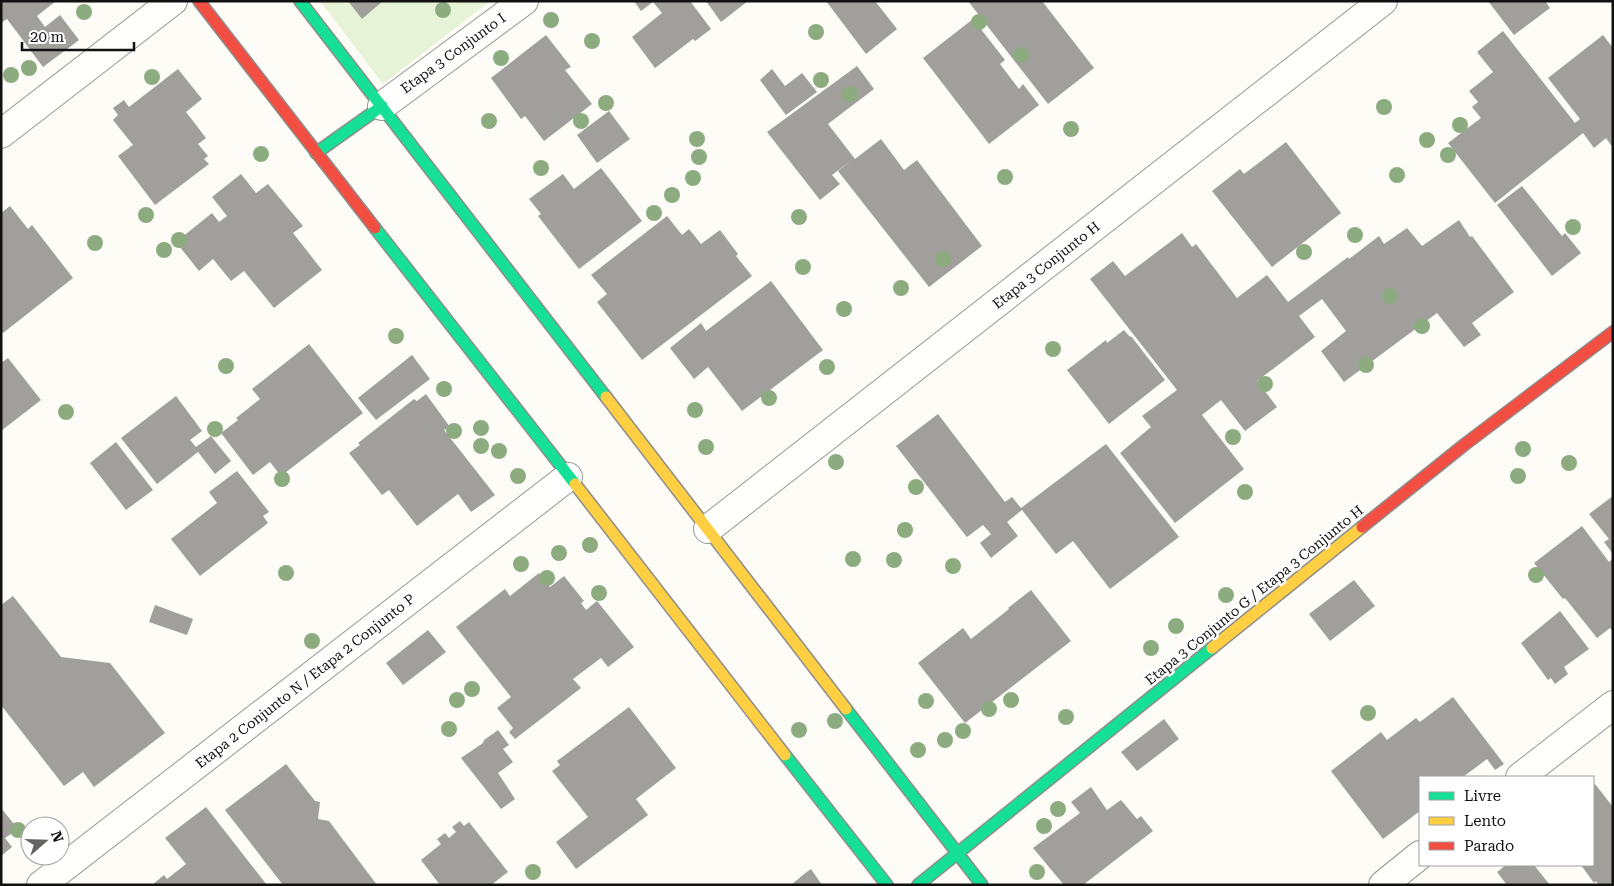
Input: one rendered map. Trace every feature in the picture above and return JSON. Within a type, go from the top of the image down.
[{"type":"street","points":[[1,134],[173,1]]},
{"type":"street","points":[[199,1],[568,477],[888,885]]},
{"type":"street","points":[[300,1],[982,885]]},
{"type":"street","name":"Etapa 3 Conjunto I","points":[[382,106],[524,1]]},
{"type":"street","name":"Etapa 3 Conjunto H","points":[[708,528],[1384,1]]},
{"type":"street","points":[[316,153],[382,106]]},
{"type":"street","name":"Etapa 3 Conjunto G / Etapa 3 Conjunto H","points":[[918,885],[1464,445],[1613,332]]},
{"type":"street","name":"Etapa 2 Conjunto N / Etapa 2 Conjunto P","points":[[41,885],[568,477]]},
{"type":"street","points":[[1521,776],[1613,705]]},
{"type":"street","points":[[1382,885],[1419,856]]},
{"type":"green space","points":[[320,1],[490,1],[383,84]]},
{"type":"building","points":[[1,1],[56,1],[37,16],[45,27],[60,15],[79,40],[43,67],[7,19],[1,23]]},
{"type":"building","points":[[348,1],[383,1],[362,19]]},
{"type":"building","points":[[634,1],[690,1],[711,29],[695,41],[693,39],[655,68],[632,37],[662,13],[653,2],[641,11]]},
{"type":"building","points":[[706,1],[748,1],[721,22]]},
{"type":"building","points":[[826,1],[875,1],[897,29],[866,54]]},
{"type":"building","points":[[968,1],[1042,1],[1094,68],[1048,104]]},
{"type":"building","points":[[1488,1],[1545,1],[1550,8],[1514,35]]},
{"type":"building","points":[[973,19],[1005,60],[1000,64],[1019,89],[1023,84],[1039,105],[989,144],[923,58]]},
{"type":"building","points":[[1503,31],[1575,123],[1580,119],[1548,78],[1603,35],[1613,48],[1613,148],[1606,138],[1594,148],[1583,133],[1495,203],[1448,143],[1481,118],[1472,107],[1478,102],[1469,91],[1493,72],[1477,52]]},
{"type":"building","points":[[546,35],[571,67],[565,70],[592,104],[544,141],[525,116],[521,119],[491,78]]},
{"type":"building","points":[[857,66],[874,89],[828,124],[855,159],[881,139],[904,170],[917,160],[982,246],[929,287],[838,171],[852,160],[832,175],[840,184],[820,200],[767,132]]},
{"type":"building","points":[[178,69],[202,99],[186,112],[206,138],[198,144],[208,156],[204,159],[209,164],[155,205],[118,156],[133,145],[113,120],[118,115],[113,108],[124,100],[129,107]]},
{"type":"building","points":[[772,69],[785,86],[802,73],[817,92],[786,115],[760,80]]},
{"type":"building","points":[[609,111],[630,139],[597,163],[577,135]]},
{"type":"building","points":[[1286,142],[1341,213],[1272,267],[1212,191],[1240,169],[1244,174]]},
{"type":"building","points":[[601,168],[642,221],[579,269],[538,216],[541,214],[529,199],[563,174],[574,189]]},
{"type":"building","points":[[241,174],[256,193],[268,184],[303,226],[293,233],[322,270],[274,308],[244,271],[231,281],[213,259],[199,271],[176,242],[212,213],[219,222],[227,216],[212,197]]},
{"type":"building","points":[[1522,186],[1562,236],[1565,233],[1581,253],[1552,276],[1497,205]]},
{"type":"building","points":[[10,206],[28,229],[32,225],[73,278],[3,333],[1,331],[1,213]]},
{"type":"building","points":[[667,216],[682,235],[689,229],[701,244],[720,230],[738,254],[736,256],[752,276],[642,360],[597,302],[607,294],[591,275]]},
{"type":"building","points":[[1459,220],[1470,237],[1472,236],[1514,292],[1472,323],[1481,335],[1464,347],[1437,313],[1344,382],[1321,351],[1346,331],[1322,299],[1299,316],[1315,337],[1257,381],[1277,407],[1245,431],[1221,400],[1202,415],[1244,469],[1175,523],[1120,453],[1151,427],[1142,416],[1177,390],[1090,279],[1113,261],[1125,276],[1182,233],[1192,247],[1196,244],[1237,298],[1267,275],[1288,302],[1379,236],[1384,244],[1407,228],[1422,246]]},
{"type":"building","points":[[771,281],[823,350],[742,411],[708,367],[694,379],[670,348],[701,323],[706,331]]},
{"type":"building","points":[[1124,330],[1131,336],[1165,380],[1109,424],[1067,370],[1106,340],[1107,343]]},
{"type":"building","points":[[309,344],[363,413],[281,476],[270,462],[253,475],[221,433],[260,399],[252,389]]},
{"type":"building","points":[[412,355],[430,379],[376,420],[358,398]]},
{"type":"building","points":[[8,358],[41,400],[1,431],[1,363]]},
{"type":"building","points":[[426,394],[450,427],[444,430],[495,495],[471,512],[458,494],[417,526],[389,490],[382,495],[349,453],[360,445],[358,443],[414,399],[417,401]]},
{"type":"building","points":[[176,396],[202,431],[190,440],[196,447],[211,436],[231,461],[215,474],[198,452],[157,484],[121,438]]},
{"type":"building","points":[[938,414],[1005,502],[1012,497],[1021,508],[1106,444],[1179,537],[1110,589],[1073,541],[1056,554],[1022,510],[1007,522],[1018,536],[991,558],[980,543],[991,534],[983,525],[967,537],[896,446]]},
{"type":"building","points":[[116,442],[153,490],[126,510],[90,463]]},
{"type":"building","points":[[237,471],[269,512],[263,516],[268,523],[200,576],[171,539],[217,503],[209,492]]},
{"type":"building","points":[[1613,496],[1613,554],[1604,542],[1609,539],[1589,514]]},
{"type":"building","points":[[1582,526],[1609,562],[1613,558],[1613,631],[1610,628],[1597,638],[1534,563]]},
{"type":"building","points":[[539,573],[550,587],[564,576],[584,601],[581,603],[586,610],[597,601],[634,647],[608,667],[601,658],[573,679],[581,688],[515,739],[509,732],[513,728],[497,708],[511,697],[456,627],[505,589],[510,596]]},
{"type":"building","points":[[1354,580],[1375,606],[1330,641],[1309,614]]},
{"type":"building","points":[[1031,590],[1071,641],[965,723],[918,663],[963,628],[971,639]]},
{"type":"building","points":[[13,596],[61,657],[110,663],[165,733],[94,787],[83,772],[64,786],[1,705],[1,605]]},
{"type":"building","points":[[155,605],[193,619],[187,635],[149,622]]},
{"type":"building","points":[[1560,611],[1589,649],[1564,667],[1568,674],[1555,684],[1551,678],[1548,680],[1521,643]]},
{"type":"building","points":[[428,630],[446,652],[403,685],[386,663]]},
{"type":"building","points":[[1453,697],[1504,764],[1495,770],[1487,759],[1464,776],[1419,776],[1419,812],[1383,839],[1331,771],[1381,732],[1387,740],[1416,718],[1420,722]]},
{"type":"building","points":[[629,707],[676,768],[636,799],[648,815],[576,869],[556,842],[588,817],[552,771],[560,765],[557,761]]},
{"type":"building","points":[[1164,719],[1179,739],[1137,771],[1121,752]]},
{"type":"building","points":[[498,730],[509,745],[503,749],[513,762],[498,773],[515,799],[501,809],[461,758]]},
{"type":"building","points":[[286,764],[315,801],[320,802],[318,819],[329,821],[377,885],[283,885],[225,810]]},
{"type":"building","points":[[1594,785],[1613,807],[1613,885],[1599,885],[1596,881],[1594,883],[1582,866],[1594,866]]},
{"type":"building","points":[[1091,787],[1107,810],[1121,800],[1137,819],[1141,816],[1153,831],[1083,885],[1064,885],[1033,848],[1080,813],[1071,802]]},
{"type":"building","points":[[206,807],[267,885],[152,885],[164,875],[167,879],[186,864],[165,838]]},
{"type":"building","points":[[1,808],[18,829],[5,838],[12,847],[1,856]]},
{"type":"building","points":[[460,821],[464,826],[469,822],[508,872],[491,885],[440,885],[421,860],[441,844],[437,839],[445,833],[449,838],[456,832],[452,827]]},
{"type":"building","points":[[1505,866],[1535,866],[1550,885],[1507,885],[1497,872]]},
{"type":"building","points":[[811,869],[822,885],[791,885],[804,874]]},
{"type":"traffic: fast","points":[[300,1],[606,397]]},
{"type":"traffic: fast","points":[[316,153],[382,106]]},
{"type":"traffic: fast","points":[[375,228],[575,484]]},
{"type":"traffic: fast","points":[[918,885],[1212,648]]},
{"type":"traffic: fast","points":[[846,709],[982,885]]},
{"type":"traffic: fast","points":[[785,755],[887,885]]},
{"type":"traffic: slow","points":[[606,397],[846,709]]},
{"type":"traffic: slow","points":[[575,484],[785,755]]},
{"type":"traffic: slow","points":[[1212,648],[1362,527]]},
{"type":"traffic: jam","points":[[199,1],[375,228]]},
{"type":"traffic: jam","points":[[1362,527],[1464,445],[1613,332]]}]
